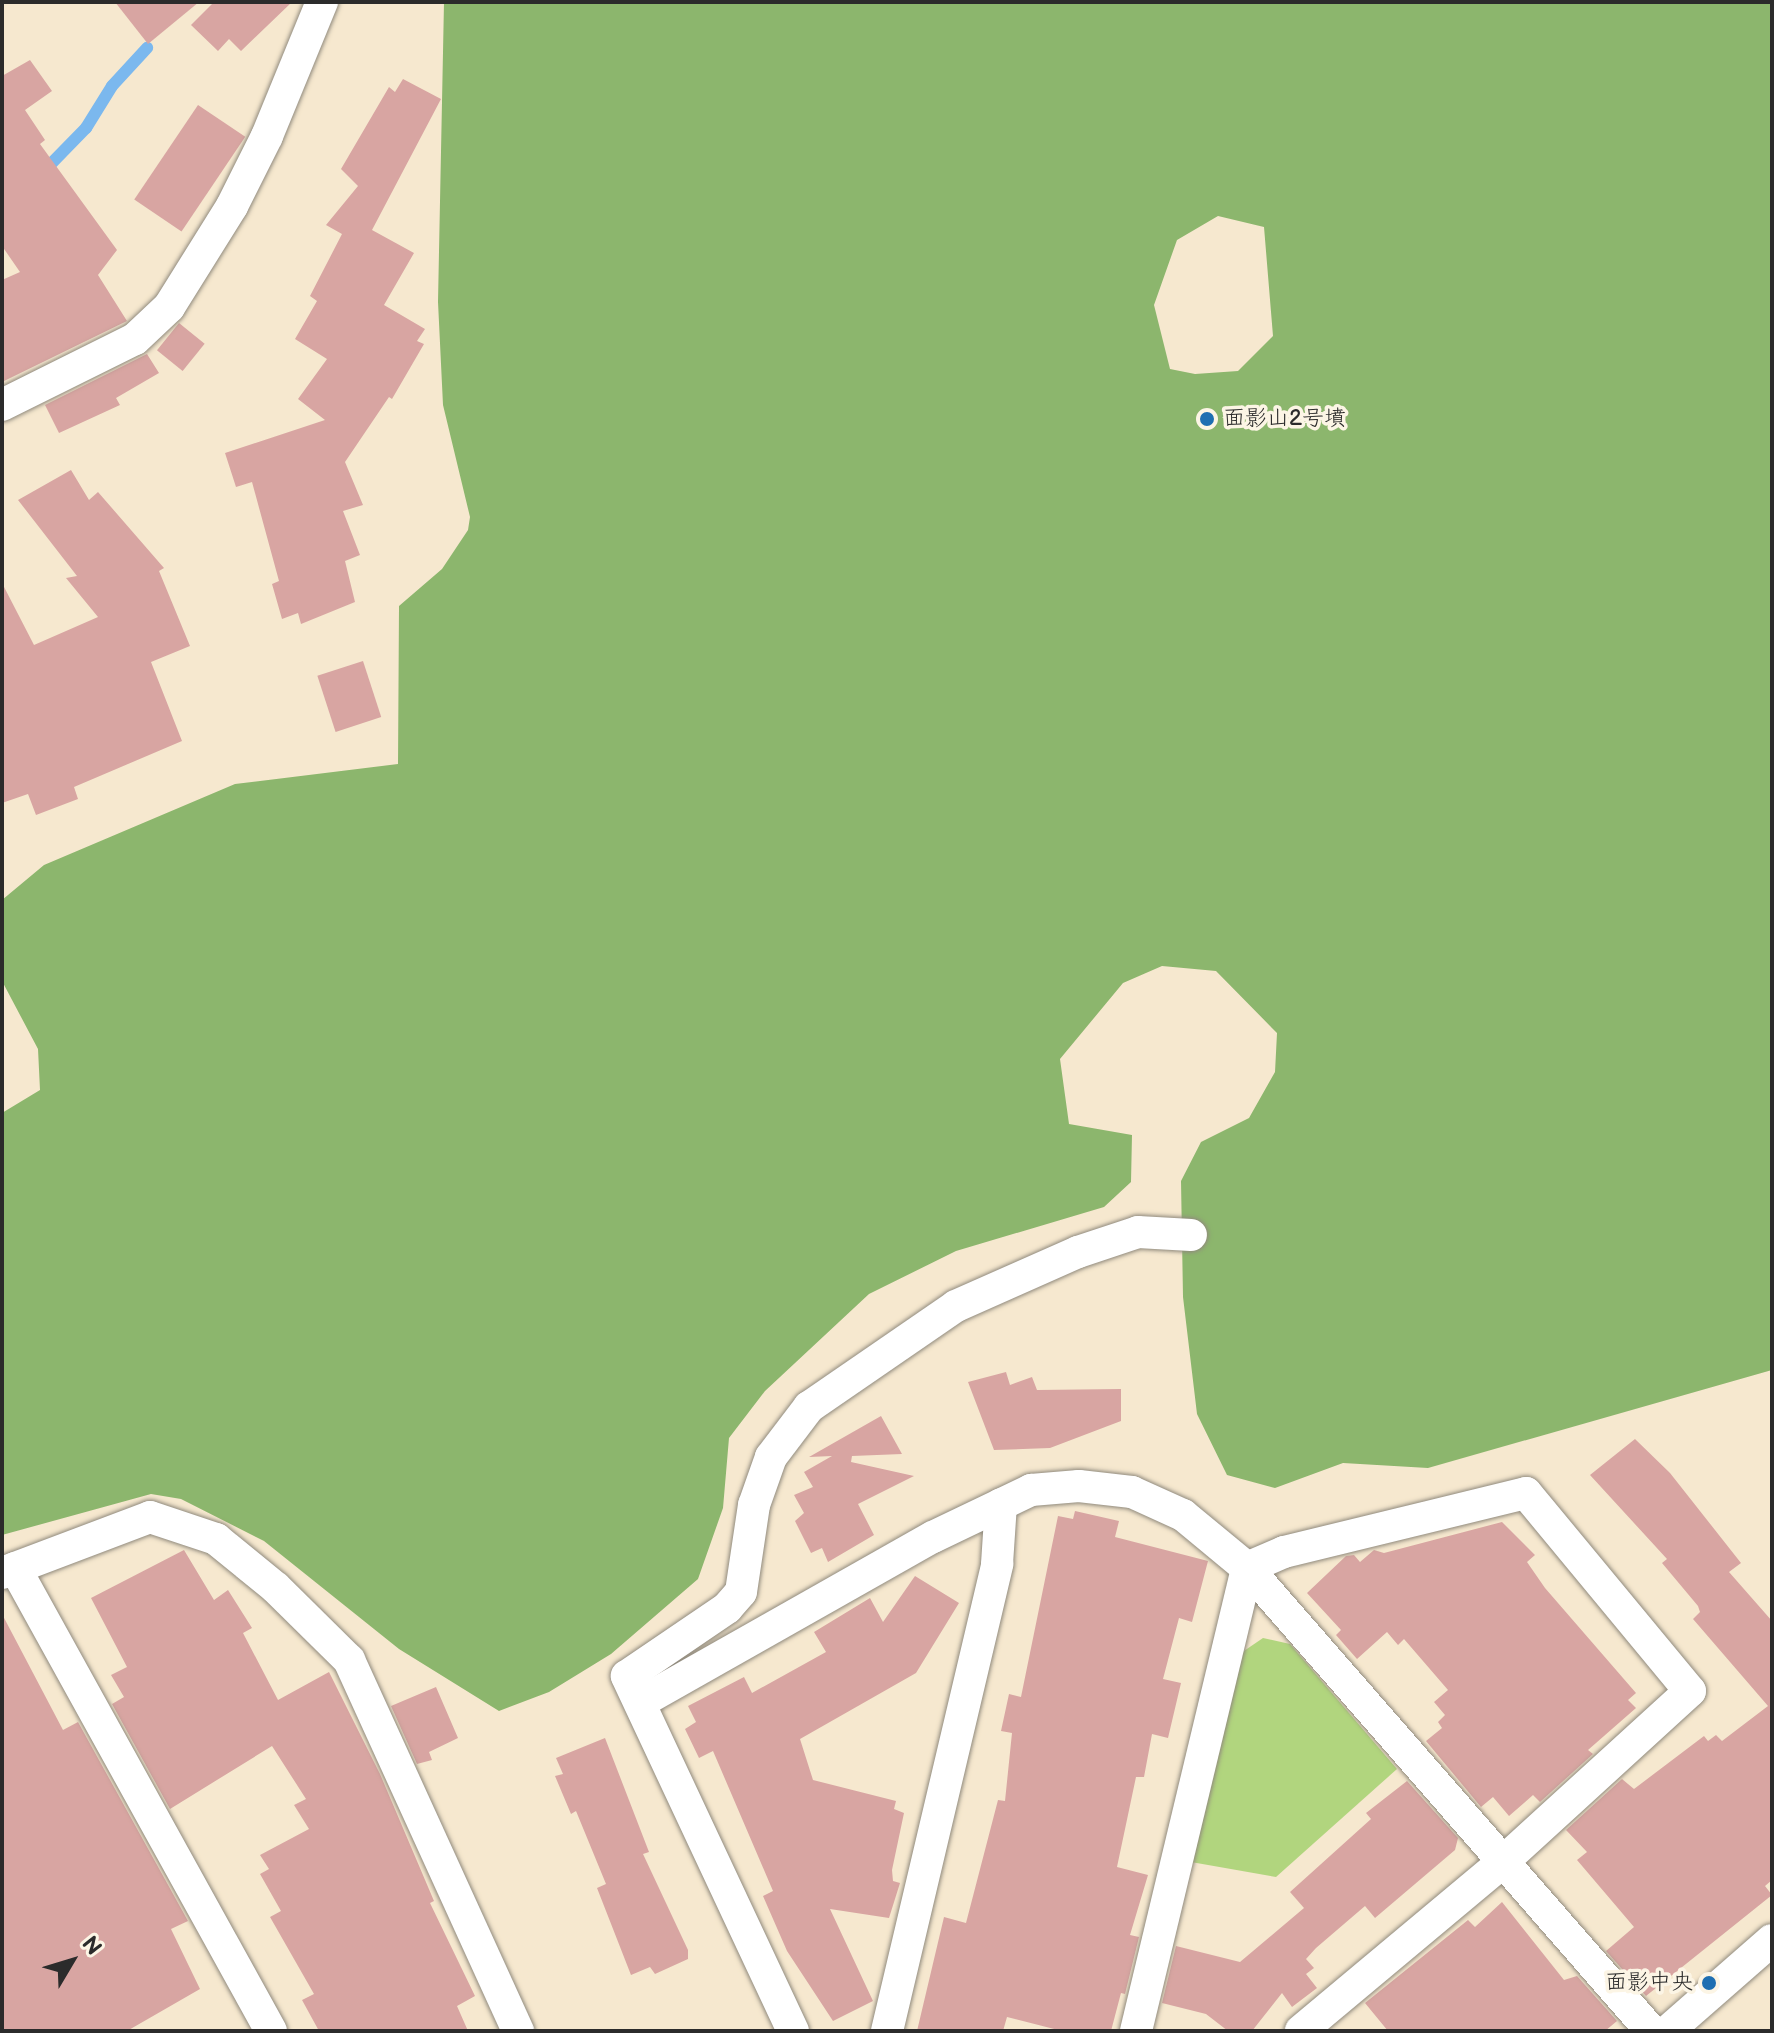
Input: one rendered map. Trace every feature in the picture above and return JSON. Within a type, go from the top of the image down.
[{"type":"street","points":[[2,405],[135,339],[169,307],[232,206],[283,104],[316,6]]},
{"type":"street","points":[[793,2031],[627,1676],[727,1608],[741,1592],[754,1505],[771,1457],[809,1407],[956,1306],[1078,1252],[1138,1232],[1191,1235]]},
{"type":"street","points":[[641,1702],[1031,1490],[1079,1486],[1132,1492],[1183,1515],[1247,1568],[1651,2031]]},
{"type":"street","points":[[1247,1568],[1284,1552],[1526,1493],[1690,1691],[1504,1861],[1301,2031]]},
{"type":"street","points":[[887,2031],[997,1564],[1001,1504]]},
{"type":"street","points":[[271,2031],[8,1570],[150,1517],[216,1539],[276,1588],[349,1660],[518,2031]]},
{"type":"street","points":[[1136,2031],[1247,1568]]},
{"type":"street","points":[[1668,2031],[1772,1940]]},
{"type":"green space","points":[[444,2],[1772,2],[1772,1370],[1428,1468],[1343,1463],[1275,1488],[1227,1475],[1197,1414],[1183,1297],[1181,1181],[1201,1142],[1249,1118],[1275,1072],[1277,1033],[1216,971],[1162,966],[1123,983],[1060,1059],[1069,1124],[1132,1135],[1131,1182],[1104,1207],[956,1251],[869,1294],[765,1391],[729,1438],[723,1508],[698,1579],[611,1654],[549,1692],[499,1711],[399,1649],[264,1541],[181,1499],[151,1494],[2,1535],[2,1113],[40,1090],[38,1049],[2,981],[2,900],[44,865],[235,784],[398,764],[399,606],[442,569],[468,530],[470,517],[443,405],[438,302]],"holes":[[[1218,216],[1264,227],[1273,336],[1238,371],[1195,374],[1170,369],[1154,305],[1177,240]]]},
{"type":"green space","points":[[1263,1638],[1290,1644],[1397,1769],[1276,1877],[1191,1862],[1241,1653]]},
{"type":"building","points":[[115,2],[199,2],[148,44]]},
{"type":"building","points":[[214,2],[292,2],[241,51],[229,39],[218,51],[191,25]]},
{"type":"building","points":[[30,60],[52,91],[25,110],[45,140],[40,144],[117,250],[98,275],[127,321],[2,382],[2,280],[20,272],[2,246],[2,76]]},
{"type":"building","points":[[403,79],[441,99],[372,230],[414,253],[384,305],[425,329],[417,341],[424,344],[392,399],[389,397],[345,462],[363,505],[343,511],[360,555],[345,561],[355,602],[301,624],[298,613],[282,619],[272,584],[279,581],[252,482],[236,487],[225,453],[325,420],[298,399],[327,359],[295,339],[317,301],[310,296],[342,234],[326,225],[358,186],[341,169],[389,87],[395,92]]},
{"type":"building","points":[[198,105],[245,137],[182,231],[134,200]]},
{"type":"building","points":[[179,323],[205,344],[183,371],[157,350]]},
{"type":"building","points":[[147,354],[159,373],[116,398],[120,405],[59,433],[45,405]]},
{"type":"building","points":[[71,470],[89,500],[98,492],[164,568],[159,571],[190,646],[151,662],[182,741],[74,787],[78,799],[36,815],[28,794],[2,803],[2,583],[34,645],[98,617],[66,578],[77,576],[18,500]]},
{"type":"building","points":[[363,661],[381,717],[336,732],[317,676]]},
{"type":"building","points":[[1006,1372],[1010,1385],[1032,1377],[1037,1390],[1121,1389],[1121,1421],[1050,1448],[994,1450],[968,1382]]},
{"type":"building","points":[[881,1416],[902,1454],[852,1456],[851,1462],[914,1476],[858,1504],[874,1535],[828,1562],[822,1548],[811,1553],[795,1521],[804,1513],[794,1495],[813,1487],[804,1472],[832,1456],[809,1457]]},
{"type":"building","points":[[1635,1439],[1670,1473],[1741,1563],[1729,1572],[1772,1621],[1772,1880],[1765,1886],[1772,1895],[1646,1996],[1606,1951],[1634,1927],[1577,1860],[1587,1852],[1566,1830],[1622,1779],[1634,1789],[1704,1736],[1708,1741],[1716,1735],[1722,1741],[1768,1706],[1693,1619],[1700,1612],[1698,1606],[1662,1563],[1667,1559],[1590,1475]]},
{"type":"building","points":[[1075,1511],[1119,1521],[1115,1537],[1208,1561],[1192,1622],[1179,1618],[1163,1679],[1181,1683],[1168,1738],[1152,1734],[1144,1777],[1136,1777],[1117,1867],[1148,1875],[1130,1935],[1139,1937],[1125,1994],[1121,1993],[1111,2031],[1062,2031],[1007,2017],[1003,2031],[917,2031],[944,1917],[966,1923],[998,1800],[1005,1801],[1012,1733],[1001,1731],[1009,1694],[1021,1697],[1058,1516],[1073,1519]]},
{"type":"building","points":[[1502,1522],[1535,1555],[1527,1562],[1545,1588],[1636,1693],[1628,1700],[1636,1708],[1588,1750],[1593,1754],[1540,1802],[1533,1795],[1509,1816],[1493,1797],[1481,1807],[1426,1741],[1442,1728],[1438,1722],[1445,1715],[1434,1702],[1448,1690],[1404,1639],[1398,1645],[1387,1632],[1357,1659],[1336,1635],[1341,1630],[1307,1593],[1346,1556],[1354,1555],[1360,1562],[1374,1550],[1384,1553]]},
{"type":"building","points":[[184,1550],[214,1600],[228,1590],[252,1628],[243,1633],[278,1700],[329,1672],[380,1774],[434,1901],[430,1903],[475,1996],[457,2006],[468,2031],[319,2031],[302,2000],[314,1994],[270,1917],[281,1911],[260,1874],[269,1869],[260,1855],[309,1829],[294,1805],[306,1799],[272,1746],[170,1809],[112,1704],[124,1697],[111,1675],[127,1667],[91,1598]]},
{"type":"building","points":[[915,1576],[959,1603],[916,1673],[800,1739],[813,1780],[896,1801],[894,1809],[904,1813],[892,1870],[893,1881],[900,1883],[889,1918],[830,1909],[873,2001],[833,2021],[787,1951],[763,1896],[773,1891],[713,1751],[699,1758],[685,1729],[696,1722],[688,1706],[744,1677],[752,1693],[826,1652],[814,1632],[870,1598],[883,1622]]},
{"type":"building","points":[[2,1614],[63,1730],[78,1722],[188,1921],[171,1929],[200,1989],[127,2031],[2,2031]]},
{"type":"building","points":[[436,1687],[458,1738],[429,1752],[432,1760],[417,1764],[391,1706]]},
{"type":"building","points":[[605,1738],[649,1852],[643,1854],[688,1950],[688,1959],[655,1974],[650,1967],[631,1975],[597,1888],[606,1884],[576,1811],[571,1814],[555,1776],[563,1774],[556,1758]]},
{"type":"building","points":[[1407,1781],[1458,1838],[1455,1850],[1375,1918],[1365,1906],[1316,1948],[1306,1959],[1314,1968],[1306,1974],[1317,1988],[1292,2007],[1282,1993],[1252,2031],[1228,2031],[1206,2014],[1162,2003],[1176,1946],[1240,1962],[1304,1908],[1290,1892],[1371,1819],[1366,1813]]},
{"type":"building","points":[[1502,1902],[1564,1980],[1577,1976],[1617,2021],[1605,2031],[1388,2031],[1365,2003],[1468,1920],[1475,1927]]},
{"type":"waterway","points":[[43,172],[86,128],[112,86],[147,48]]},
{"type":"place","name":"面影山2号墳","points":[[1207,419]]},
{"type":"place","name":"面影中央","points":[[1709,1983]]}]
